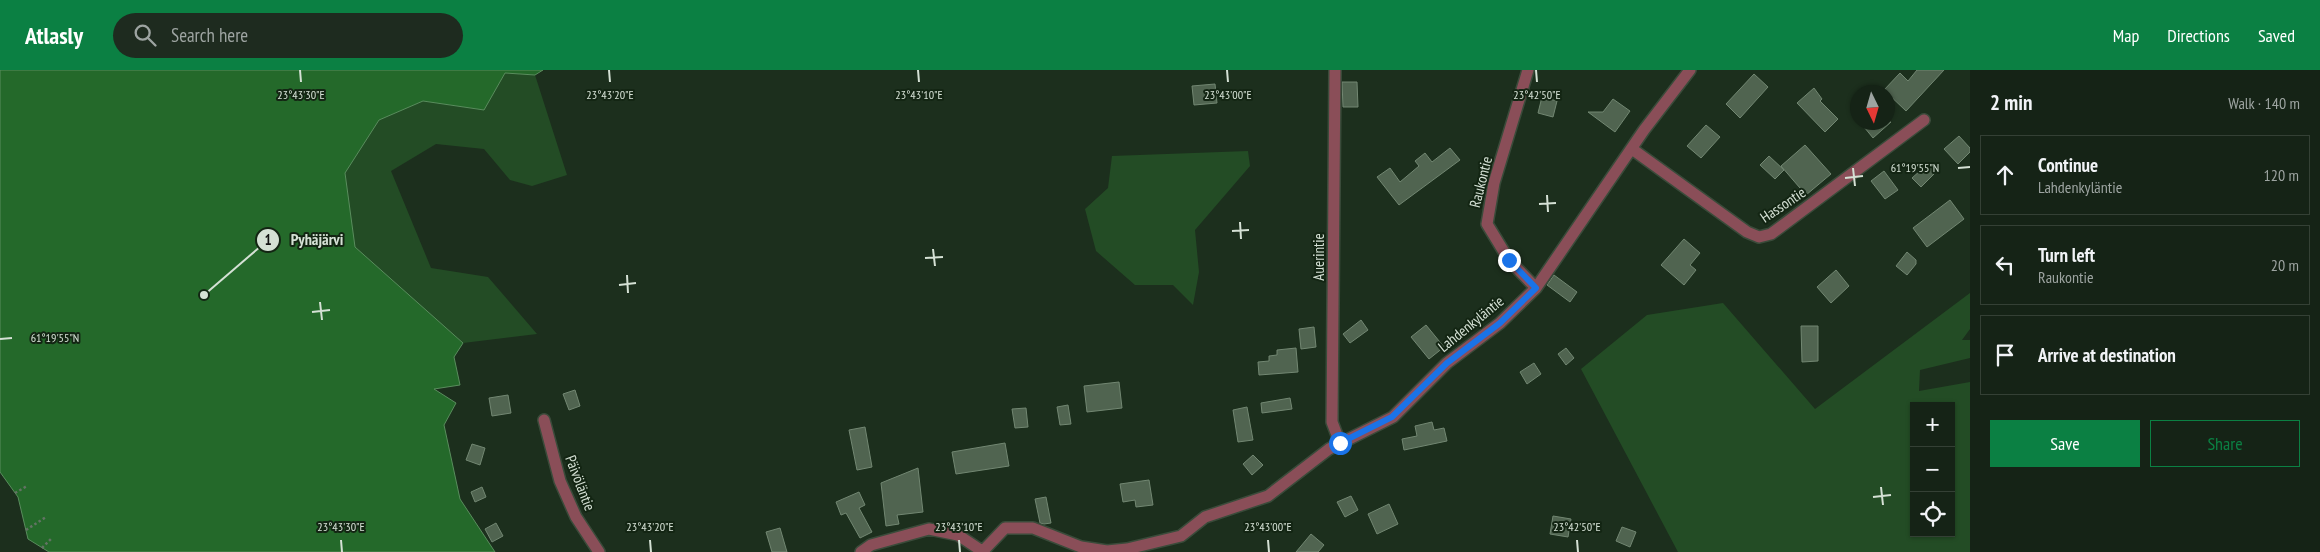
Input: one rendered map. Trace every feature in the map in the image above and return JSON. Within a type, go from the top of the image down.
[{"type":"street","name":"Auerintie","points":[[1335,70],[1332,422],[1340,443]]},
{"type":"street","name":"Raukontie","points":[[1528,70],[1494,183],[1487,224],[1509,260],[1536,288]]},
{"type":"street","name":"Lahdenkyläntie","points":[[982,551],[1005,528],[1033,528],[1081,546],[1106,551],[1127,549],[1181,536],[1205,517],[1268,496],[1328,449],[1392,417],[1447,363],[1500,323],[1536,288],[1632,148],[1690,70]]},
{"type":"street","name":"Hassontie","points":[[1632,148],[1747,232],[1759,237],[1771,234],[1924,120]]},
{"type":"street","name":"Päivöläntie","points":[[544,420],[560,481],[576,517],[599,552]]},
{"type":"street","points":[[861,552],[871,545],[929,529],[958,536],[982,551]]},
{"type":"path","points":[[15,493],[27,486]]},
{"type":"path","points":[[26,530],[46,517]]},
{"type":"path","points":[[42,548],[51,539]]},
{"type":"shaded area","points":[[0,70],[543,70],[535,75],[505,73],[484,110],[423,101],[379,120],[345,173],[355,247],[463,343],[454,357],[460,385],[434,389],[456,403],[444,425],[460,499],[495,552],[49,552],[28,539],[18,497],[0,472]]},
{"type":"shaded area","points":[[505,73],[535,75],[567,175],[532,186],[510,180],[484,149],[436,144],[391,171],[431,268],[488,277],[537,334],[463,343],[354,247],[345,172],[379,120],[423,101],[483,110]]},
{"type":"shaded area","points":[[1248,151],[1250,166],[1195,230],[1199,272],[1193,305],[1173,285],[1135,285],[1096,251],[1085,209],[1108,188],[1112,156]]},
{"type":"shaded area","points":[[1970,293],[1970,329],[1962,340],[1970,340],[1970,358],[1920,370],[1919,391],[1970,382],[1970,552],[1678,552],[1581,369],[1647,315],[1723,303],[1815,409]]},
{"type":"building","points":[[1917,70],[1944,70],[1906,111],[1895,100],[1895,85],[1889,85],[1900,73],[1908,81]]},
{"type":"building","points":[[1754,74],[1768,87],[1740,118],[1726,104]]},
{"type":"building","points":[[1342,82],[1357,82],[1358,107],[1343,107]]},
{"type":"building","points":[[1215,84],[1217,103],[1194,105],[1192,86]]},
{"type":"building","points":[[1814,88],[1822,99],[1820,101],[1838,119],[1825,132],[1797,103]]},
{"type":"building","points":[[1542,97],[1557,101],[1553,117],[1538,113]]},
{"type":"building","points":[[1613,99],[1630,111],[1615,132],[1588,112],[1603,112]]},
{"type":"building","points":[[1706,125],[1720,137],[1701,158],[1687,146]]},
{"type":"building","points":[[1866,130],[1882,130],[1873,138]]},
{"type":"building","points":[[1959,136],[1970,148],[1970,152],[1958,164],[1944,149]]},
{"type":"building","points":[[1805,145],[1831,174],[1806,195],[1781,166]]},
{"type":"building","points":[[1450,148],[1460,160],[1399,205],[1377,177],[1390,168],[1400,182],[1419,166],[1415,161],[1425,153],[1432,162]]},
{"type":"building","points":[[1769,156],[1784,170],[1775,179],[1760,165]]},
{"type":"building","points":[[1929,163],[1937,171],[1921,187],[1912,178]]},
{"type":"building","points":[[1884,171],[1898,190],[1885,199],[1871,181]]},
{"type":"building","points":[[1950,200],[1964,219],[1927,247],[1913,228]]},
{"type":"building","points":[[1684,239],[1700,253],[1690,265],[1696,270],[1684,285],[1661,265]]},
{"type":"building","points":[[1907,252],[1916,260],[1916,264],[1907,275],[1896,266]]},
{"type":"building","points":[[1836,270],[1849,286],[1831,303],[1817,287]]},
{"type":"building","points":[[1554,275],[1577,292],[1570,302],[1547,285]]},
{"type":"building","points":[[1361,320],[1368,330],[1350,343],[1343,334]]},
{"type":"building","points":[[1426,325],[1444,347],[1429,359],[1411,337]]},
{"type":"building","points":[[1801,326],[1818,326],[1818,361],[1802,362]]},
{"type":"building","points":[[1314,327],[1316,347],[1301,349],[1299,329]]},
{"type":"building","points":[[1296,348],[1298,372],[1259,375],[1258,362],[1269,361],[1269,356],[1277,355],[1277,350]]},
{"type":"building","points":[[1566,348],[1574,358],[1566,365],[1558,354]]},
{"type":"building","points":[[1534,363],[1541,374],[1527,384],[1520,372]]},
{"type":"building","points":[[1119,382],[1122,408],[1087,412],[1084,386]]},
{"type":"building","points":[[575,390],[580,406],[569,410],[563,394]]},
{"type":"building","points":[[508,395],[511,413],[492,416],[489,398]]},
{"type":"building","points":[[1290,398],[1292,409],[1262,413],[1261,403]]},
{"type":"building","points":[[1068,405],[1071,424],[1060,425],[1057,407]]},
{"type":"building","points":[[1247,407],[1253,440],[1238,442],[1233,410]]},
{"type":"building","points":[[1026,408],[1028,427],[1015,428],[1012,409]]},
{"type":"building","points":[[1432,422],[1434,430],[1444,428],[1447,441],[1404,450],[1402,439],[1417,436],[1415,426]]},
{"type":"building","points":[[865,427],[872,467],[857,470],[849,430]]},
{"type":"building","points":[[1005,443],[1009,466],[956,474],[952,452]]},
{"type":"building","points":[[472,444],[485,448],[480,465],[466,460]]},
{"type":"building","points":[[1253,455],[1263,465],[1252,475],[1243,464]]},
{"type":"building","points":[[918,468],[923,512],[897,515],[899,524],[886,526],[881,483]]},
{"type":"building","points":[[1149,480],[1153,505],[1136,507],[1135,500],[1123,502],[1120,484]]},
{"type":"building","points":[[482,487],[486,497],[475,502],[471,492]]},
{"type":"building","points":[[859,492],[865,505],[859,508],[872,532],[860,538],[846,513],[841,515],[836,502]]},
{"type":"building","points":[[1351,496],[1358,510],[1345,517],[1337,502]]},
{"type":"building","points":[[1046,497],[1051,523],[1044,524],[1040,523],[1035,499]]},
{"type":"building","points":[[1389,504],[1398,524],[1377,534],[1368,514]]},
{"type":"building","points":[[1553,516],[1571,519],[1568,537],[1550,534]]},
{"type":"building","points":[[496,523],[503,536],[492,542],[485,529]]},
{"type":"building","points":[[1622,527],[1636,532],[1630,547],[1616,541]]},
{"type":"building","points":[[780,528],[787,552],[772,552],[766,532]]},
{"type":"building","points":[[1311,534],[1324,545],[1318,552],[1296,552]]},
{"type":"place","name":"Pyhäjärvi","points":[[204,295]]},
{"type":"route","points":[[1340,443],[1392,417],[1447,363],[1500,323],[1536,288],[1509,260]]}]
